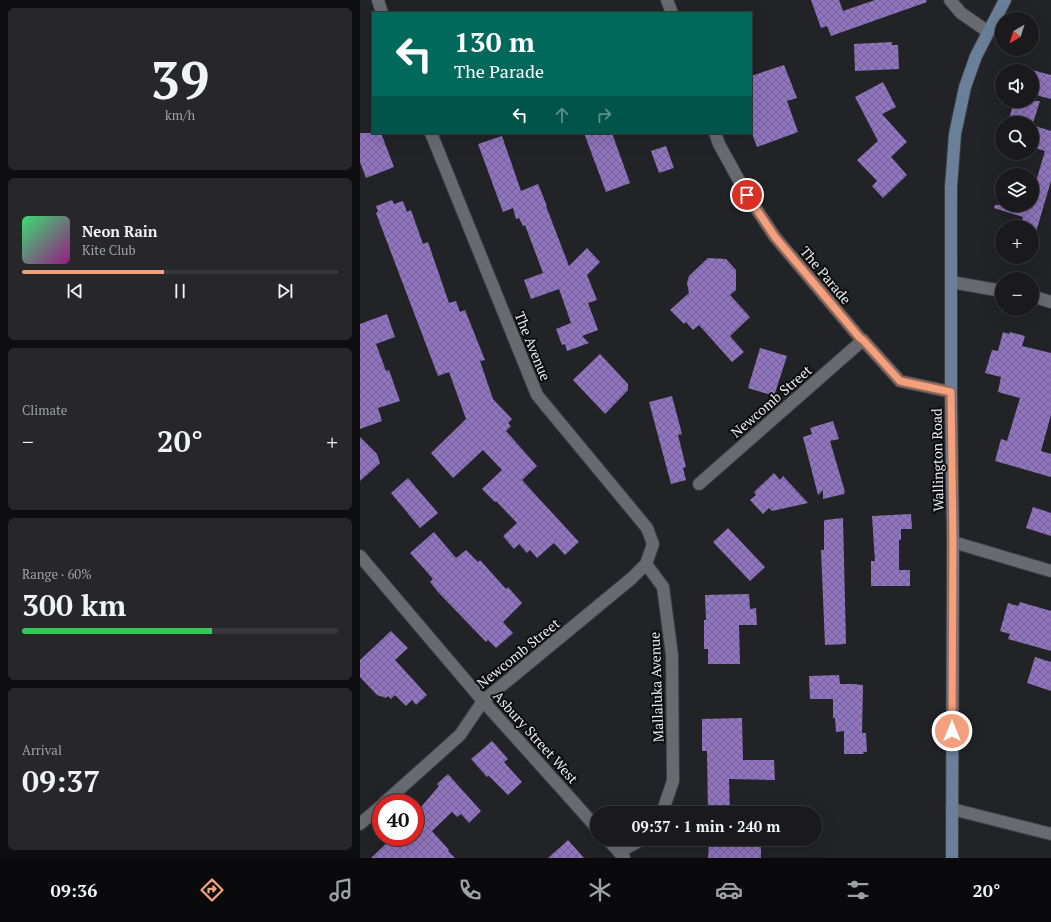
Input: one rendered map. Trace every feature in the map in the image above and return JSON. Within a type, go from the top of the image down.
[{"type":"street","points":[[378,0],[382,12]]},
{"type":"street","points":[[667,0],[672,12]]},
{"type":"street","points":[[950,0],[961,13],[988,32]]},
{"type":"street","name":"Wallington Road","points":[[952,858],[953,542],[951,187],[955,134],[965,87],[976,56],[1005,0]]},
{"type":"street","name":"The Avenue","points":[[431,134],[537,395],[647,528],[653,544]]},
{"type":"street","name":"The Parade","points":[[715,134],[719,144],[747,195],[775,237],[860,338],[900,381],[951,392]]},
{"type":"street","points":[[951,282],[995,290]]},
{"type":"street","points":[[1039,298],[1051,302]]},
{"type":"street","name":"Newcomb Street","points":[[699,484],[863,340]]},
{"type":"street","points":[[953,542],[1051,570]]},
{"type":"street","name":"Newcomb Street","points":[[394,794],[460,735],[483,701],[632,578],[646,564],[653,544]]},
{"type":"street","name":"Asbury Street West","points":[[360,556],[483,701],[590,820]]},
{"type":"street","name":"Mallaluka Avenue","points":[[646,564],[663,586],[672,655],[673,781],[664,806]]},
{"type":"street","points":[[952,810],[1051,834]]},
{"type":"street","points":[[360,824],[372,814]]},
{"type":"street","points":[[614,846],[622,855],[634,846]]},
{"type":"building","points":[[811,0],[839,0],[843,11],[875,0],[926,0],[927,2],[831,36],[827,26],[821,28]]},
{"type":"building","points":[[892,42],[892,45],[898,45],[899,69],[855,71],[854,44]]},
{"type":"building","points":[[784,65],[797,98],[787,101],[798,132],[757,147],[752,134],[752,76]]},
{"type":"building","points":[[1039,72],[1051,75],[1051,99],[1039,96]]},
{"type":"building","points":[[883,82],[896,107],[882,114],[907,142],[891,157],[907,175],[883,198],[872,186],[877,181],[857,160],[878,141],[855,97]]},
{"type":"building","points":[[1012,108],[1038,108],[1035,116],[1010,116]]},
{"type":"building","points":[[1039,127],[1051,131],[1051,181],[1039,222],[1039,220],[1022,220],[1023,217],[1007,212],[1039,212],[1039,171],[1045,151],[1039,149]]},
{"type":"building","points":[[360,133],[381,134],[394,167],[366,178],[360,162]]},
{"type":"building","points":[[584,134],[612,134],[630,183],[606,192]]},
{"type":"building","points":[[502,136],[521,191],[538,184],[569,266],[587,248],[600,262],[587,275],[597,300],[588,303],[598,330],[582,336],[589,343],[567,351],[565,344],[562,345],[556,329],[571,323],[559,289],[531,299],[524,280],[543,273],[525,225],[523,226],[519,218],[516,219],[513,208],[503,212],[478,144]]},
{"type":"building","points":[[666,146],[674,168],[659,173],[651,151]]},
{"type":"building","points":[[392,200],[394,204],[403,201],[407,212],[411,210],[423,244],[428,242],[449,303],[456,301],[460,312],[465,310],[485,360],[480,361],[493,399],[512,419],[508,423],[511,426],[506,431],[537,466],[522,480],[579,542],[565,555],[554,543],[537,558],[530,550],[527,553],[519,544],[514,549],[503,536],[517,523],[482,489],[502,470],[483,450],[453,478],[431,453],[466,419],[449,372],[438,376],[376,213],[378,212],[376,206]]},
{"type":"building","points":[[708,258],[726,259],[736,270],[736,290],[730,295],[750,317],[730,336],[744,352],[732,362],[699,325],[693,330],[686,322],[684,324],[670,310],[689,293],[687,283],[689,276]]},
{"type":"building","points":[[387,314],[395,337],[376,344],[386,371],[389,370],[400,401],[378,408],[382,421],[360,429],[360,324]]},
{"type":"building","points":[[1003,332],[1009,334],[1010,332],[1025,336],[1022,346],[1051,353],[1051,415],[1041,451],[1051,454],[1051,477],[995,461],[1001,439],[1007,441],[1020,398],[998,392],[1001,377],[985,373],[992,350],[998,351]]},
{"type":"building","points":[[760,348],[787,356],[774,396],[748,388]]},
{"type":"building","points":[[600,354],[628,384],[628,390],[605,414],[573,380]]},
{"type":"building","points":[[672,396],[682,434],[678,435],[686,467],[683,468],[686,480],[671,484],[649,402]]},
{"type":"building","points":[[833,421],[839,439],[830,441],[845,492],[844,494],[823,499],[823,490],[818,495],[803,437],[812,434],[810,428]]},
{"type":"building","points":[[360,437],[377,454],[380,463],[360,481]]},
{"type":"building","points":[[774,473],[780,480],[783,476],[808,503],[772,511],[769,508],[763,514],[750,500],[756,495],[754,492]]},
{"type":"building","points":[[408,478],[438,513],[420,528],[391,493]]},
{"type":"building","points":[[1033,507],[1051,513],[1051,536],[1026,528]]},
{"type":"building","points":[[911,514],[912,529],[901,529],[901,540],[899,540],[899,570],[910,570],[910,586],[871,586],[871,561],[875,561],[872,516]]},
{"type":"building","points":[[843,518],[846,644],[825,645],[821,550],[824,550],[824,520],[826,522],[825,520]]},
{"type":"building","points":[[728,528],[765,567],[750,581],[713,542]]},
{"type":"building","points":[[434,532],[456,558],[466,550],[478,562],[480,560],[506,589],[508,587],[522,603],[503,622],[513,633],[496,648],[488,640],[486,642],[438,592],[430,582],[433,579],[410,553]]},
{"type":"building","points":[[749,594],[750,609],[756,608],[757,625],[739,625],[740,664],[708,664],[708,649],[704,649],[704,620],[706,620],[705,595]]},
{"type":"building","points":[[1020,602],[1051,611],[1051,651],[1008,639],[1010,634],[1000,631],[1008,603],[1018,606]]},
{"type":"building","points":[[391,631],[408,648],[395,660],[427,695],[416,705],[412,700],[406,706],[395,695],[391,699],[388,696],[386,698],[377,695],[360,677],[360,660]]},
{"type":"building","points":[[1035,657],[1051,662],[1051,691],[1027,683]]},
{"type":"building","points":[[839,675],[840,684],[863,685],[862,733],[866,733],[867,752],[863,752],[864,754],[844,754],[844,731],[836,732],[835,718],[833,718],[833,699],[810,699],[809,676]]},
{"type":"building","points":[[742,718],[743,760],[774,760],[775,780],[729,779],[730,806],[708,806],[707,751],[702,751],[702,719]]},
{"type":"building","points":[[492,741],[508,759],[504,762],[522,782],[508,795],[489,776],[487,777],[471,759]]},
{"type":"building","points":[[448,774],[481,811],[469,823],[461,814],[457,817],[452,812],[432,831],[455,858],[371,858],[384,846],[424,846],[424,804],[439,786],[437,784]]},
{"type":"building","points":[[568,840],[584,858],[548,858]]},
{"type":"building","points":[[709,846],[761,846],[761,858],[708,858]]},
{"type":"route","points":[[747,195],[775,237],[860,338],[900,381],[951,392],[953,542],[952,731]]}]
